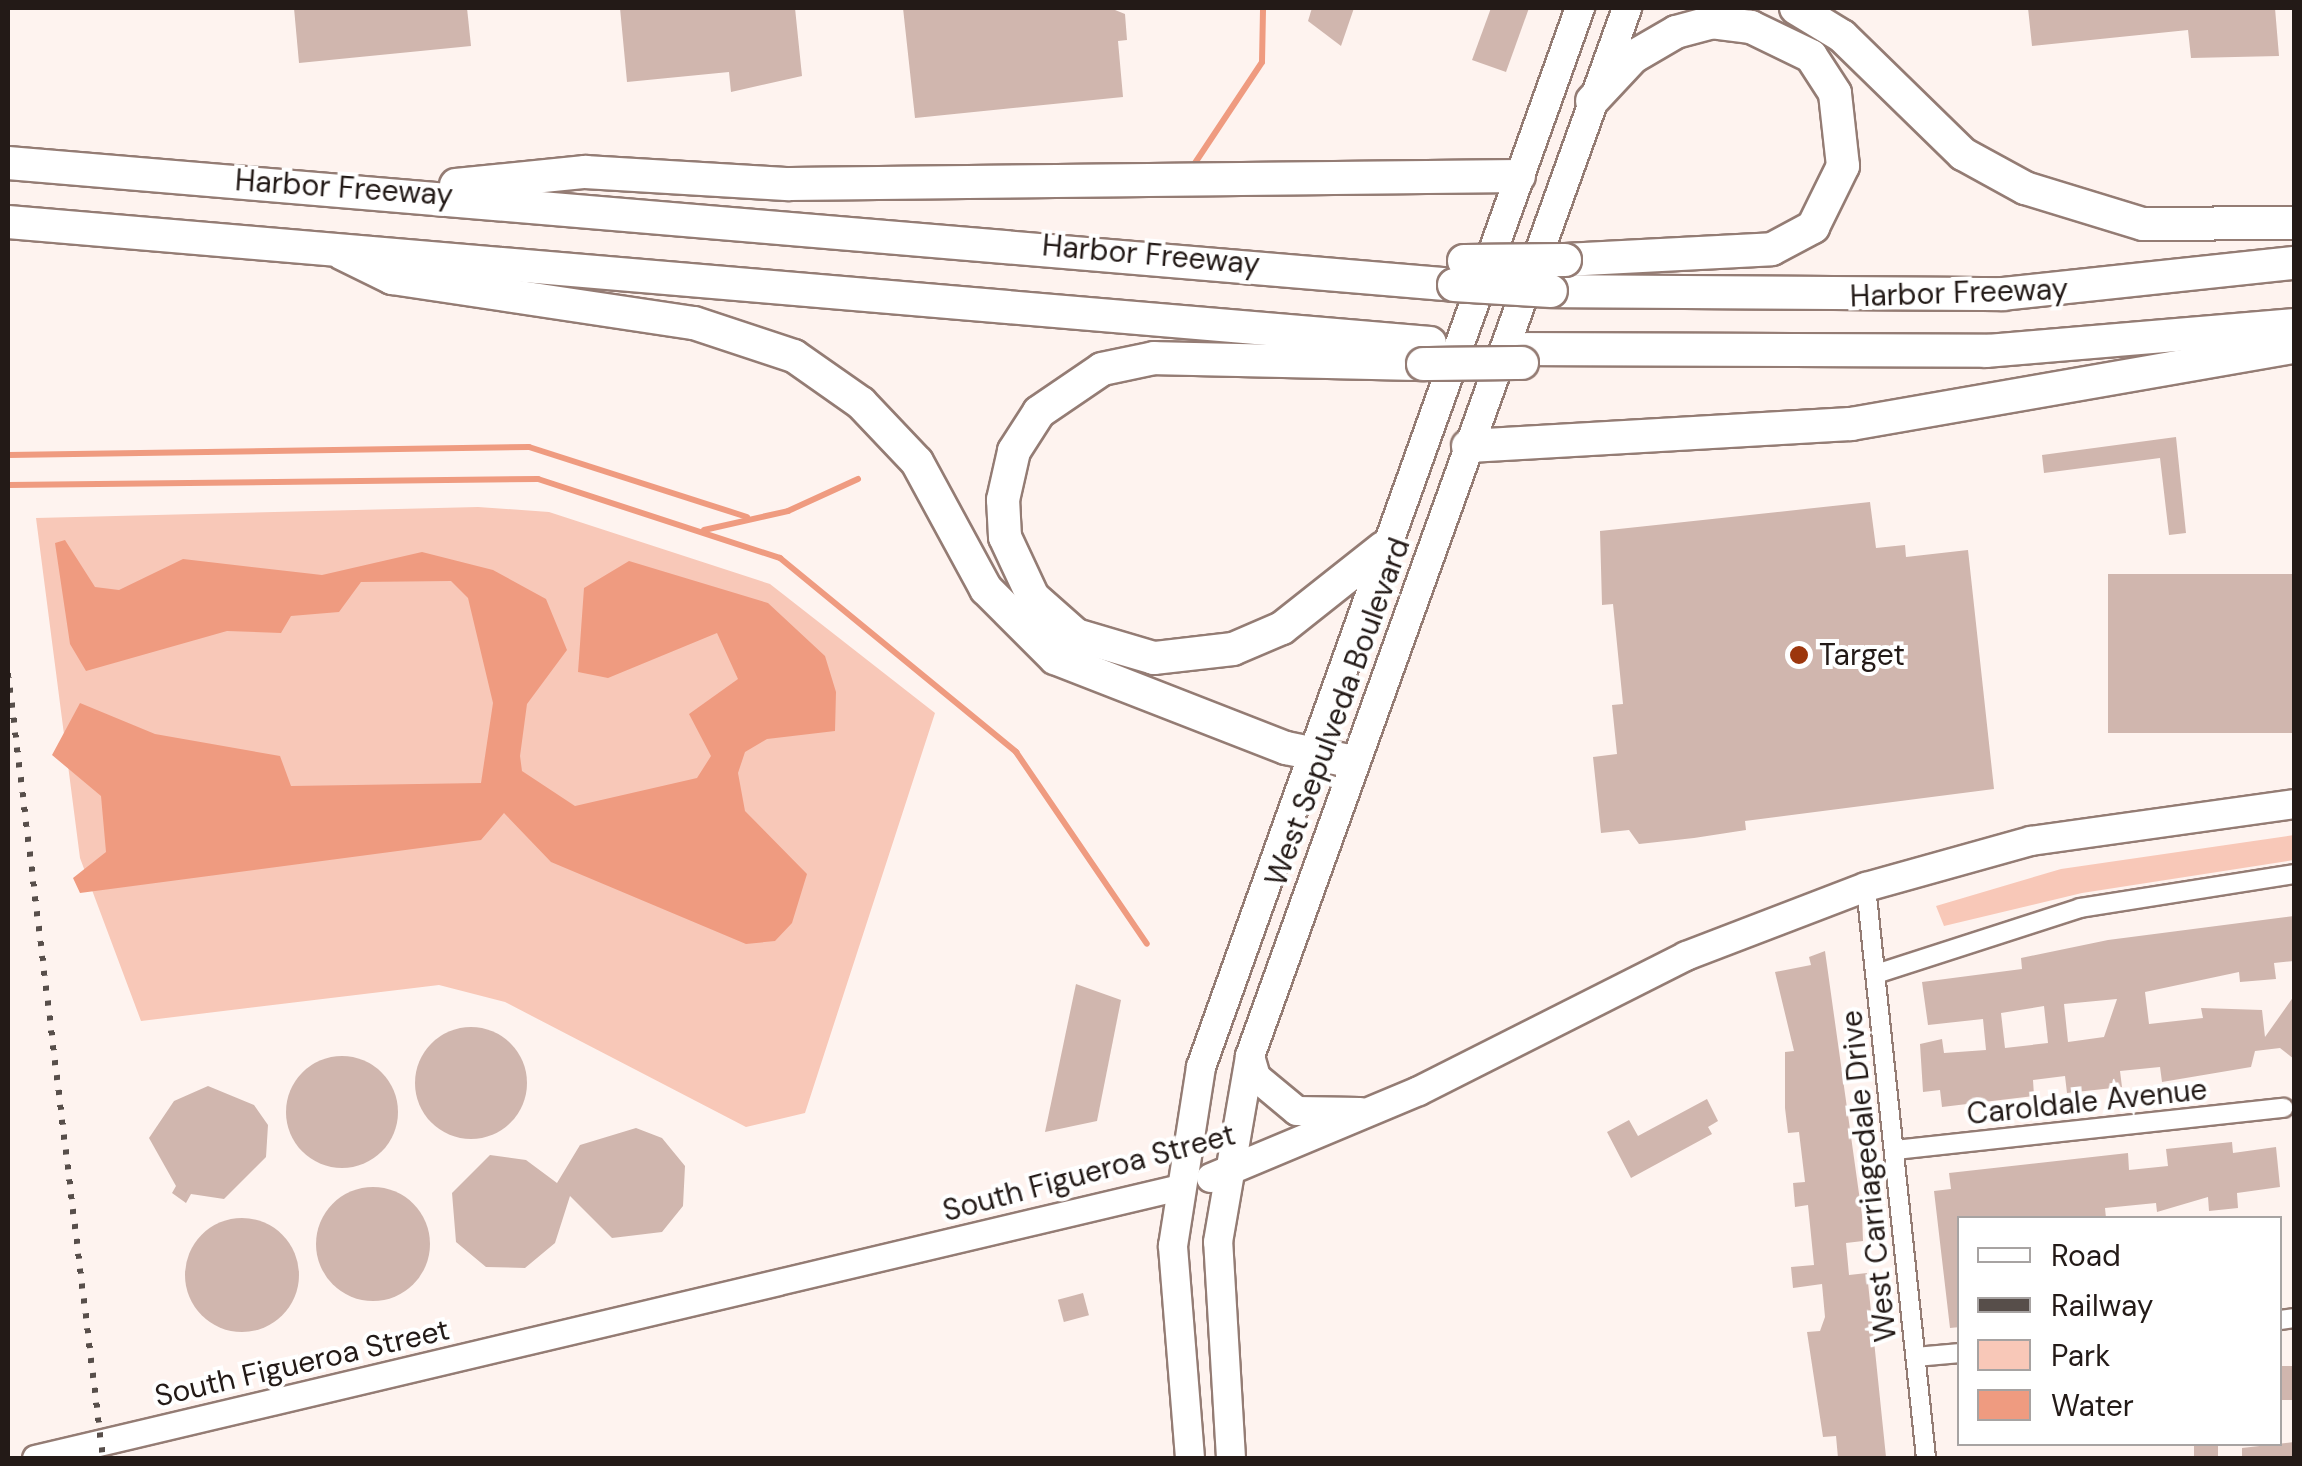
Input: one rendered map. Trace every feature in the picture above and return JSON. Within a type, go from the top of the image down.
[{"type":"highway","points":[[1796,8],[1842,36],[1963,154],[2025,188],[2143,224],[2294,223]]},
{"type":"highway","points":[[1459,273],[1566,260],[1772,249],[1813,227],[1844,166],[1835,93],[1811,56],[1751,27],[1713,22],[1676,32],[1633,58],[1592,101]]},
{"type":"highway","name":"Harbor Freeway","points":[[8,163],[1241,262],[1459,273],[1550,291],[2003,294],[2294,263]]},
{"type":"highway","points":[[412,193],[585,172],[790,184],[1519,176]]},
{"type":"highway","name":"Harbor Freeway","points":[[12,223],[321,244],[1427,353],[1525,356],[1986,351],[2294,325]]},
{"type":"highway","points":[[321,244],[392,278],[694,324],[794,356],[860,403],[917,462],[986,589],[1038,645],[1116,686],[1354,762]]},
{"type":"highway","points":[[1468,446],[1851,424],[2294,347]]},
{"type":"highway","points":[[1383,548],[1282,628],[1233,648],[1154,658],[1076,636],[1033,597],[1006,536],[1003,500],[1014,451],[1038,412],[1102,369],[1154,358],[1427,353]]},
{"type":"main road","name":"West Sepulveda Boulevard","points":[[1190,1458],[1174,1333],[1180,1186],[1201,1067],[1310,750],[1580,8]]},
{"type":"main road","name":"West Sepulveda Boulevard","points":[[1230,1458],[1216,1318],[1223,1175],[1250,1056],[1626,8]]},
{"type":"main road","name":"South Figueroa Street","points":[[35,1458],[1223,1175],[1371,1112],[1686,956],[1866,887],[2031,841],[2294,804]]},
{"type":"main road","points":[[1250,1056],[1256,1077],[1297,1112],[1371,1112]]},
{"type":"street","points":[[1876,974],[2080,908],[2294,874]]},
{"type":"street","name":"West Carriagedale Drive","points":[[1866,887],[1926,1458]]},
{"type":"street","name":"Caroldale Avenue","points":[[1895,1150],[2284,1108]]},
{"type":"street","points":[[1916,1358],[1957,1353]]},
{"type":"green space","points":[[478,507],[549,512],[770,584],[935,713],[805,1113],[746,1127],[505,1002],[439,985],[141,1021],[80,858],[36,518]]},
{"type":"green space","points":[[2294,835],[2294,860],[2082,893],[1944,926],[1936,906],[2061,869]]},
{"type":"water","points":[[65,540],[95,587],[119,590],[183,559],[322,575],[422,552],[493,570],[546,599],[567,650],[527,704],[520,756],[522,771],[575,806],[697,778],[711,756],[689,714],[738,679],[717,633],[608,678],[578,672],[584,588],[629,561],[768,603],[825,656],[836,692],[835,731],[767,739],[745,752],[738,773],[745,811],[807,874],[792,923],[775,941],[746,944],[551,862],[504,813],[481,840],[80,893],[73,878],[106,852],[101,796],[52,755],[80,703],[155,734],[280,756],[291,786],[481,783],[493,703],[468,598],[451,581],[361,582],[339,612],[291,616],[281,633],[227,631],[86,671],[70,644],[55,543]]},
{"type":"building","points":[[294,8],[467,8],[471,46],[299,63]]},
{"type":"building","points":[[620,8],[795,8],[802,76],[731,92],[729,72],[627,82]]},
{"type":"building","points":[[903,8],[1115,10],[1125,14],[1127,40],[1118,41],[1123,97],[915,118]]},
{"type":"building","points":[[1312,8],[1354,8],[1341,46],[1308,21]]},
{"type":"building","points":[[1491,8],[1529,8],[1506,72],[1472,60]]},
{"type":"building","points":[[2028,8],[2275,8],[2279,56],[2191,58],[2188,30],[2032,46]]},
{"type":"building","points":[[2176,437],[2186,533],[2169,535],[2160,458],[2044,473],[2042,455]]},
{"type":"building","name":"Target","points":[[1870,502],[1876,548],[1905,545],[1906,557],[1968,550],[1994,789],[1745,821],[1746,830],[1694,838],[1639,844],[1629,830],[1601,833],[1593,757],[1617,754],[1612,705],[1623,704],[1613,604],[1602,605],[1600,531]]},
{"type":"building","points":[[2108,574],[2294,574],[2294,733],[2108,733]]},
{"type":"building","points":[[2294,916],[2294,961],[2274,963],[2276,979],[2240,982],[2239,972],[2145,992],[2149,1024],[2203,1018],[2201,1008],[2262,1010],[2265,1037],[2294,996],[2294,1059],[2280,1048],[2255,1051],[2251,1067],[2162,1082],[2160,1067],[2120,1071],[2122,1087],[2067,1093],[2065,1076],[2033,1080],[2034,1096],[1942,1107],[1940,1090],[1923,1092],[1920,1044],[1942,1039],[1944,1053],[1986,1050],[1983,1019],[1928,1025],[1922,982],[2022,969],[2021,958],[2108,940]],"holes":[[[2117,999],[2104,1037],[2068,1042],[2064,1004]],[[2044,1006],[2048,1043],[2005,1048],[2001,1013]]]},
{"type":"building","points":[[1825,951],[1862,1215],[1863,1241],[1846,1243],[1849,1275],[1867,1273],[1886,1457],[1838,1458],[1836,1436],[1823,1437],[1807,1332],[1820,1331],[1825,1317],[1822,1284],[1793,1288],[1791,1267],[1814,1265],[1808,1205],[1795,1207],[1793,1183],[1805,1182],[1799,1132],[1788,1133],[1785,1108],[1785,1052],[1794,1051],[1775,972],[1811,965],[1809,957]]},
{"type":"building","points":[[1076,984],[1121,1000],[1097,1121],[1045,1132]]},
{"type":"building","points":[[471,1027],[493,1031],[511,1043],[523,1061],[527,1083],[523,1105],[511,1123],[493,1135],[471,1139],[449,1135],[431,1123],[419,1105],[415,1083],[419,1061],[431,1043],[449,1031]]},
{"type":"building","points":[[342,1056],[364,1060],[382,1072],[394,1090],[398,1112],[394,1134],[382,1152],[364,1164],[342,1168],[320,1164],[302,1152],[290,1134],[286,1112],[290,1090],[302,1072],[320,1060]]},
{"type":"building","points":[[208,1086],[254,1105],[268,1125],[266,1157],[224,1199],[191,1194],[186,1203],[172,1193],[176,1186],[149,1138],[174,1101]]},
{"type":"building","points":[[1707,1099],[1718,1121],[1708,1127],[1712,1134],[1631,1178],[1607,1132],[1629,1120],[1638,1136]]},
{"type":"building","points":[[636,1128],[662,1138],[685,1166],[683,1206],[662,1232],[612,1238],[570,1196],[555,1243],[525,1268],[486,1267],[456,1242],[452,1193],[490,1155],[526,1160],[557,1183],[580,1145]]},
{"type":"building","points":[[2232,1142],[2233,1153],[2276,1147],[2280,1187],[2237,1193],[2238,1208],[2209,1211],[2208,1197],[2157,1212],[2156,1203],[2105,1208],[2106,1216],[1957,1216],[1957,1327],[1950,1328],[1934,1191],[1951,1189],[1949,1173],[2128,1153],[2129,1170],[2168,1166],[2166,1149]]},
{"type":"building","points":[[373,1187],[395,1192],[413,1204],[425,1222],[430,1244],[425,1266],[413,1284],[395,1296],[373,1301],[351,1296],[333,1284],[321,1266],[316,1244],[321,1222],[333,1204],[351,1192]]},
{"type":"building","points":[[242,1218],[264,1223],[282,1235],[294,1253],[299,1275],[294,1297],[282,1315],[264,1327],[242,1332],[220,1327],[202,1315],[190,1297],[185,1275],[190,1253],[202,1235],[220,1223]]},
{"type":"building","points":[[1083,1293],[1089,1315],[1064,1322],[1058,1300]]},
{"type":"building","points":[[2282,1366],[2294,1366],[2294,1400],[2282,1400]]},
{"type":"building","points":[[2294,1442],[2294,1458],[2242,1458],[2242,1448]]},
{"type":"building","points":[[2194,1446],[2218,1446],[2218,1458],[2194,1458]]},
{"type":"waterway","points":[[1195,163],[1262,62],[1263,8]]},
{"type":"waterway","points":[[8,455],[529,447],[747,517]]},
{"type":"waterway","points":[[8,485],[538,479],[780,558],[1016,752],[1147,944]]},
{"type":"waterway","points":[[704,530],[788,511],[858,479]]},
{"type":"railway","points":[[8,673],[103,1458]]},
{"type":"place","name":"Target","points":[[1799,655]]}]
